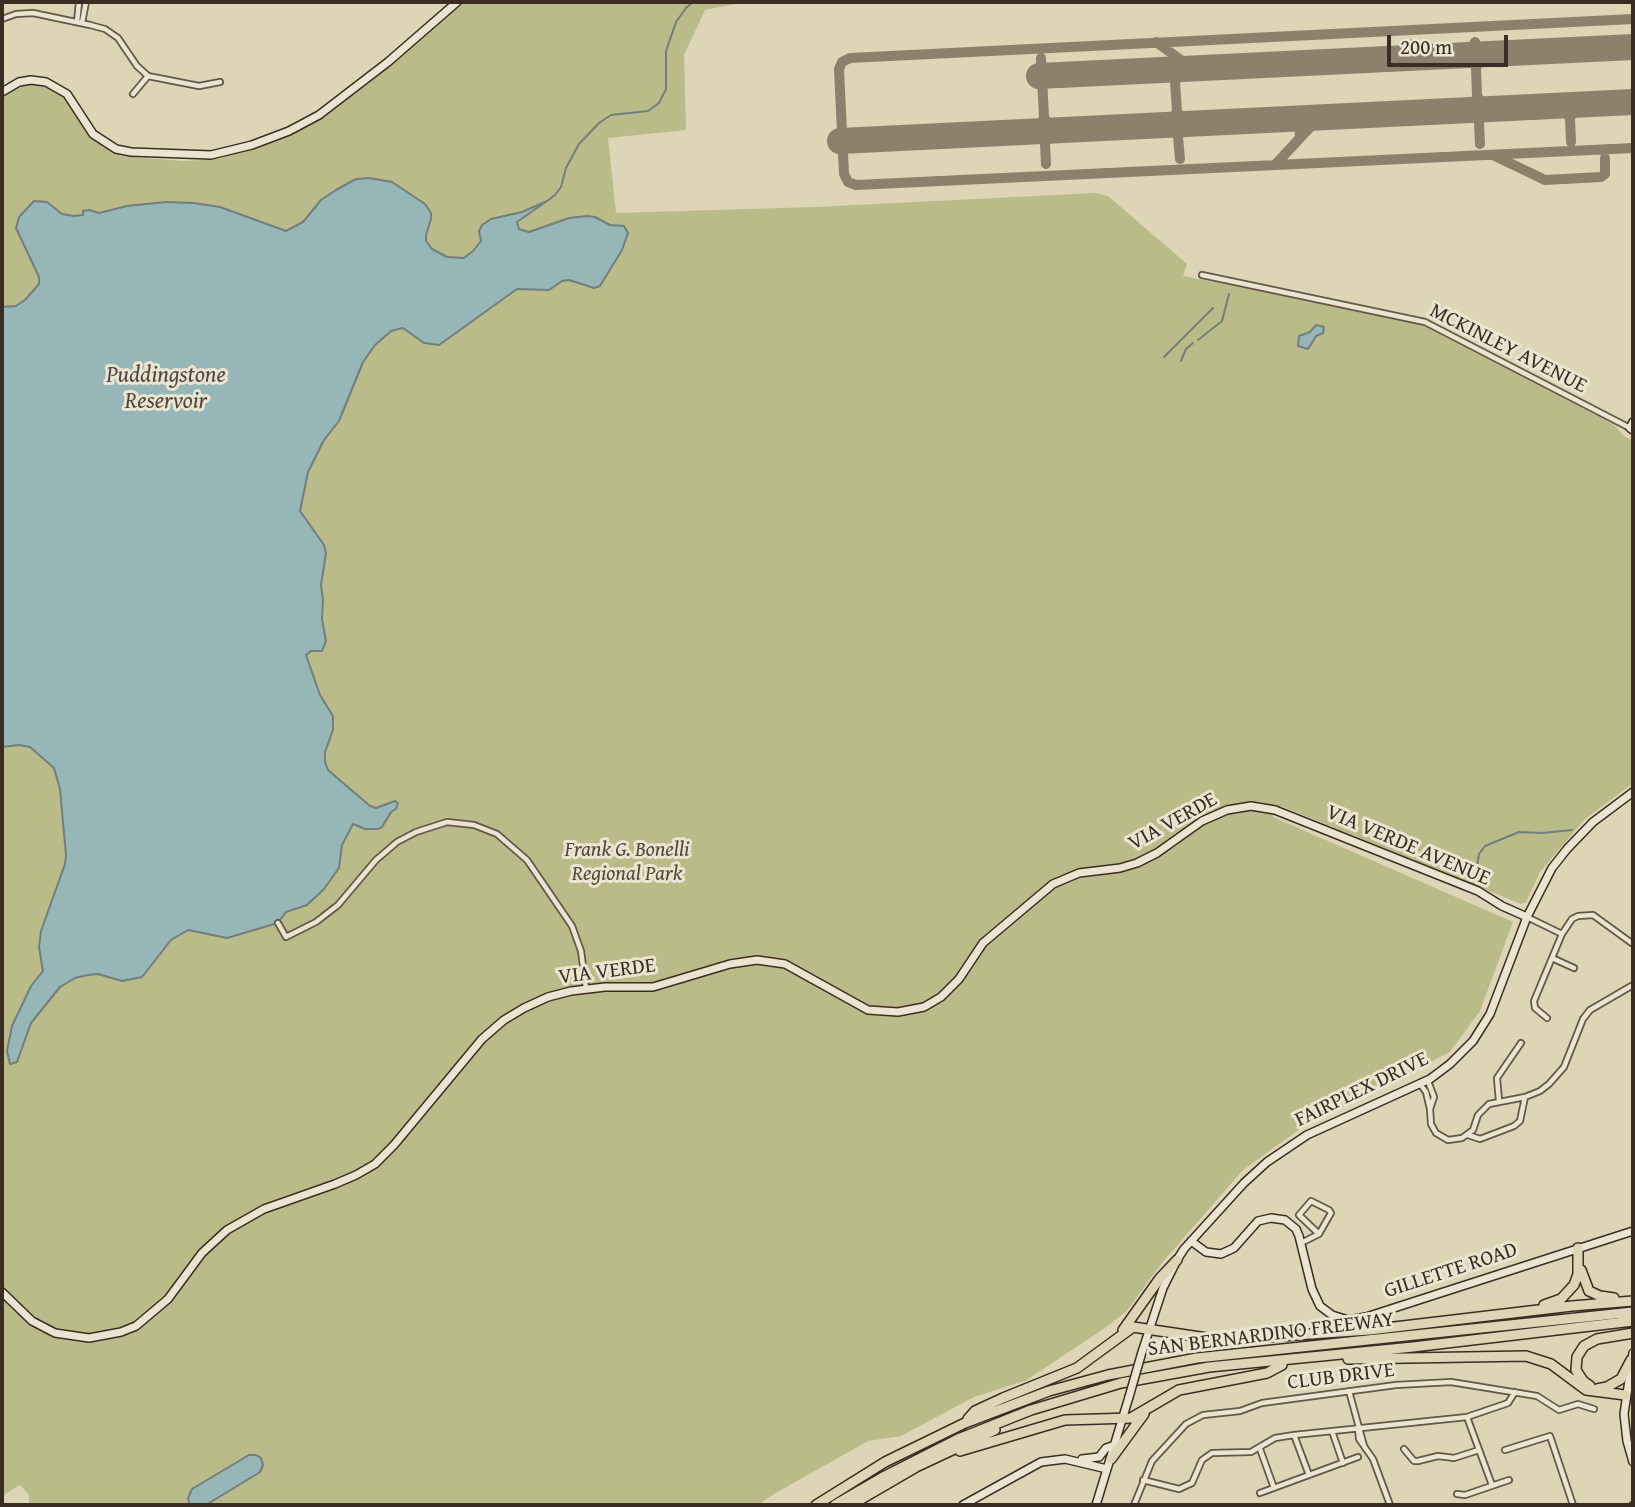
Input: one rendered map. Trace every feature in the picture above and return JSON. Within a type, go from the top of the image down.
[{"type":"highway","points":[[1578,1248],[1581,1273],[1590,1291],[1606,1298],[1633,1300]]},
{"type":"highway","points":[[1507,1314],[1552,1303],[1566,1295],[1578,1274],[1578,1248]]},
{"type":"highway","points":[[1108,1348],[1160,1278],[1177,1260]]},
{"type":"highway","points":[[965,1423],[975,1411],[1077,1368],[1108,1348],[1133,1327],[1228,1339],[1369,1330],[1633,1300]]},
{"type":"highway","name":"SAN BERNARDINO FREEWAY","points":[[816,1505],[886,1462],[965,1423],[1049,1391],[1108,1375],[1171,1362],[1238,1353],[1633,1312]]},
{"type":"highway","points":[[1501,1325],[1515,1329],[1633,1319]]},
{"type":"highway","points":[[835,1505],[895,1470],[958,1439],[1031,1410],[1121,1383],[1209,1367],[1402,1348],[1633,1319]]},
{"type":"highway","name":"SAN BERNARDINO FREEWAY","points":[[851,1505],[941,1455],[1022,1419],[1101,1394],[1185,1376],[1633,1327]]},
{"type":"highway","points":[[1238,1353],[1369,1330]]},
{"type":"highway","points":[[1629,1395],[1597,1389],[1583,1381],[1576,1364],[1584,1346],[1597,1339],[1633,1333]]},
{"type":"highway","points":[[827,1505],[885,1469],[930,1446],[1048,1398],[1147,1372],[1210,1361],[1287,1353],[1298,1348]]},
{"type":"highway","points":[[1346,1359],[1527,1356],[1551,1364],[1586,1390],[1619,1396],[1629,1395]]},
{"type":"highway","points":[[1597,1389],[1621,1379],[1632,1357]]},
{"type":"highway","points":[[941,1455],[1065,1420],[1138,1416],[1158,1400],[1178,1390],[1266,1373],[1282,1365]]},
{"type":"highway","points":[[1109,1464],[1147,1410]]},
{"type":"main road","points":[[2,92],[19,82],[46,82],[67,94],[93,135],[116,149],[211,155],[251,145],[289,131],[320,115],[388,62],[457,2]]},
{"type":"main road","name":"FAIRPLEX DRIVE","points":[[1096,1505],[1163,1288],[1177,1260],[1244,1182],[1286,1148],[1334,1121],[1424,1082],[1460,1055],[1482,1028],[1528,917],[1552,868],[1593,822],[1633,792]]},
{"type":"main road","name":"VIA VERDE","points":[[2,1293],[32,1321],[66,1336],[101,1337],[136,1326],[168,1299],[202,1254],[227,1230],[264,1209],[335,1184],[375,1164],[482,1039],[504,1020],[548,997],[586,988],[653,987],[730,964],[757,960],[785,964],[868,1010],[898,1012],[924,1007],[941,997],[959,979],[983,943],[1053,884],[1079,873],[1137,863],[1157,853],[1202,821],[1227,810],[1251,806],[1275,810]]},
{"type":"main road","name":"VIA VERDE AVENUE","points":[[1275,810],[1478,891],[1502,906],[1528,917]]},
{"type":"main road","name":"GILLETTE ROAD","points":[[1192,1241],[1206,1252],[1225,1253],[1234,1248],[1258,1221],[1271,1218],[1285,1220],[1296,1229],[1315,1298],[1325,1311],[1339,1319],[1348,1320],[1366,1317],[1633,1231]]},
{"type":"main road","points":[[1632,1357],[1624,1428],[1633,1462]]},
{"type":"main road","points":[[1075,1460],[1099,1457],[1106,1448],[1115,1445]]},
{"type":"main road","points":[[963,1505],[1034,1464],[1048,1460],[1109,1464]]},
{"type":"street","points":[[79,2],[79,23]]},
{"type":"street","points":[[79,23],[86,2]]},
{"type":"street","points":[[2,19],[16,14],[33,13],[79,23],[111,33],[148,76],[199,86],[220,82]]},
{"type":"street","points":[[133,94],[148,76]]},
{"type":"street","name":"MCKINLEY AVENUE","points":[[1202,275],[1425,322],[1632,427]]},
{"type":"street","points":[[278,923],[286,937],[316,922],[338,905],[376,860],[397,842],[415,832],[447,822],[474,825],[497,834],[527,860],[572,926],[581,951],[586,988]]},
{"type":"street","points":[[1547,1018],[1535,1008],[1534,1001],[1562,934],[1572,919],[1593,915],[1633,944]]},
{"type":"street","points":[[1528,917],[1562,934]]},
{"type":"street","points":[[1552,958],[1574,968]]},
{"type":"street","points":[[1468,1135],[1483,1109],[1499,1101],[1525,1097],[1540,1091],[1557,1077],[1564,1067],[1578,1027],[1590,1010],[1633,985]]},
{"type":"street","points":[[1499,1101],[1497,1078],[1521,1043]]},
{"type":"street","points":[[1424,1082],[1431,1097],[1431,1124],[1439,1136],[1452,1140],[1468,1135],[1479,1139],[1514,1125],[1520,1121],[1525,1097]]},
{"type":"street","points":[[1301,1243],[1319,1234],[1331,1213],[1311,1200],[1299,1215],[1319,1234]]},
{"type":"street","name":"CLUB DRIVE","points":[[1134,1505],[1152,1461],[1194,1418],[1240,1411],[1269,1401],[1396,1385],[1451,1382],[1538,1396],[1559,1409],[1578,1404],[1594,1409]]},
{"type":"street","points":[[1349,1391],[1360,1436],[1373,1459],[1390,1505]]},
{"type":"street","points":[[1143,1480],[1170,1488],[1187,1487],[1192,1483],[1206,1456],[1220,1451],[1244,1453],[1260,1449],[1275,1438],[1294,1435],[1467,1417],[1508,1402],[1516,1392]]},
{"type":"street","points":[[1467,1417],[1492,1485]]},
{"type":"street","points":[[1332,1430],[1343,1463]]},
{"type":"street","points":[[1294,1435],[1309,1475]]},
{"type":"street","points":[[1504,1450],[1549,1436],[1573,1505]]},
{"type":"street","points":[[1260,1449],[1274,1488]]},
{"type":"street","points":[[1404,1449],[1414,1461],[1437,1456],[1454,1458],[1479,1450]]},
{"type":"street","points":[[1261,1493],[1358,1458]]},
{"type":"street","points":[[1457,1494],[1465,1495],[1509,1479]]},
{"type":"green space","name":"Frank G. Bonelli Regional Park","points":[[460,2],[746,2],[705,10],[684,55],[686,130],[608,138],[616,213],[815,207],[1095,193],[1108,196],[1187,264],[1183,276],[1393,316],[1422,325],[1613,424],[1633,441],[1633,783],[1584,820],[1540,872],[1526,902],[1521,904],[1281,806],[1273,817],[1513,922],[1480,1011],[1450,1052],[1300,1129],[1243,1170],[1161,1264],[1126,1312],[1025,1381],[974,1397],[901,1436],[868,1441],[758,1505],[29,1505],[29,1495],[20,1485],[2,1496],[2,92],[31,80],[61,89],[93,134],[120,156],[183,161],[218,159],[275,141],[319,119],[339,106]]},
{"type":"water","name":"Puddingstone Reservoir","points":[[356,179],[392,182],[425,204],[431,213],[426,241],[432,249],[447,257],[464,258],[473,251],[481,241],[479,231],[482,225],[491,219],[522,212],[547,201],[517,222],[519,229],[529,232],[569,218],[587,216],[610,225],[624,226],[628,233],[622,250],[600,286],[594,288],[569,280],[562,281],[549,290],[517,289],[439,345],[424,343],[403,328],[391,331],[375,345],[363,362],[339,421],[324,440],[308,472],[300,511],[324,545],[326,553],[321,585],[326,641],[322,651],[311,651],[306,655],[320,695],[333,716],[333,730],[325,752],[325,762],[328,770],[370,806],[376,808],[395,801],[398,803],[396,809],[378,829],[365,829],[353,824],[342,845],[339,868],[324,889],[307,905],[286,912],[278,923],[227,938],[188,930],[171,940],[142,977],[122,981],[98,974],[88,975],[75,978],[60,987],[31,1023],[17,1062],[10,1064],[7,1051],[12,1026],[31,986],[43,971],[39,947],[41,931],[66,855],[60,789],[54,768],[30,747],[2,747],[2,307],[16,306],[39,284],[39,277],[16,228],[19,217],[34,201],[47,202],[62,214],[74,216],[83,215],[83,211],[89,210],[99,213],[127,206],[166,202],[194,203],[220,207],[286,231],[303,222],[321,200],[336,190]]},
{"type":"water","points":[[1316,325],[1324,327],[1323,333],[1316,336],[1308,349],[1298,346],[1299,336],[1310,332]]},
{"type":"water","points":[[249,1455],[261,1458],[263,1465],[260,1472],[206,1505],[190,1505],[188,1498],[192,1489]]},
{"type":"waterway","points":[[547,201],[561,187],[566,168],[579,144],[599,123],[611,115],[648,111],[659,103],[666,89],[666,51],[676,22],[693,2]]},
{"type":"waterway","points":[[1198,340],[1222,321],[1229,294]]},
{"type":"waterway","points":[[1164,357],[1213,308]]},
{"type":"waterway","points":[[1181,361],[1186,349],[1193,343]]},
{"type":"waterway","points":[[1446,870],[1471,870],[1477,866],[1479,854],[1485,846],[1519,832],[1572,830]]},
{"type":"taxiway","points":[[1633,19],[850,58],[842,62],[839,69],[844,174],[848,182],[856,185],[1633,148]]},
{"type":"taxiway","points":[[1156,42],[1192,68]]},
{"type":"taxiway","points":[[1475,42],[1478,49],[1488,54],[1481,58],[1476,67],[1471,59],[1463,55],[1470,51],[1475,42]]},
{"type":"taxiway","points":[[1406,57],[1413,54],[1413,44],[1422,52],[1434,56]]},
{"type":"taxiway","points":[[1041,58],[1044,117]]},
{"type":"taxiway","points":[[1476,67],[1477,96]]},
{"type":"taxiway","points":[[1160,70],[1172,75],[1175,82],[1182,71],[1194,68]]},
{"type":"taxiway","points":[[1175,82],[1177,111]]},
{"type":"taxiway","points":[[1467,109],[1475,103],[1477,96],[1487,109]]},
{"type":"taxiway","points":[[1557,105],[1564,109],[1570,118],[1578,104]]},
{"type":"taxiway","points":[[1465,109],[1474,114],[1479,122],[1489,108]]},
{"type":"taxiway","points":[[1162,125],[1174,119],[1177,111],[1182,120],[1191,123]]},
{"type":"taxiway","points":[[1288,118],[1299,124],[1300,138],[1317,120],[1329,116]]},
{"type":"taxiway","points":[[1044,117],[1049,126],[1057,130],[1049,135],[1045,143],[1040,135],[1033,131],[1041,125],[1044,117]]},
{"type":"taxiway","points":[[1570,118],[1571,142]]},
{"type":"taxiway","points":[[1479,122],[1480,144]]},
{"type":"taxiway","points":[[1162,125],[1172,127],[1178,137],[1182,128],[1191,123]]},
{"type":"taxiway","points":[[1178,137],[1180,159]]},
{"type":"taxiway","points":[[1275,165],[1300,138]]},
{"type":"taxiway","points":[[1045,143],[1046,164]]},
{"type":"taxiway","points":[[1495,156],[1545,180],[1601,177],[1605,174],[1605,158]]},
{"type":"runway","points":[[1039,76],[1633,47]]},
{"type":"runway","points":[[840,141],[1633,102]]}]
